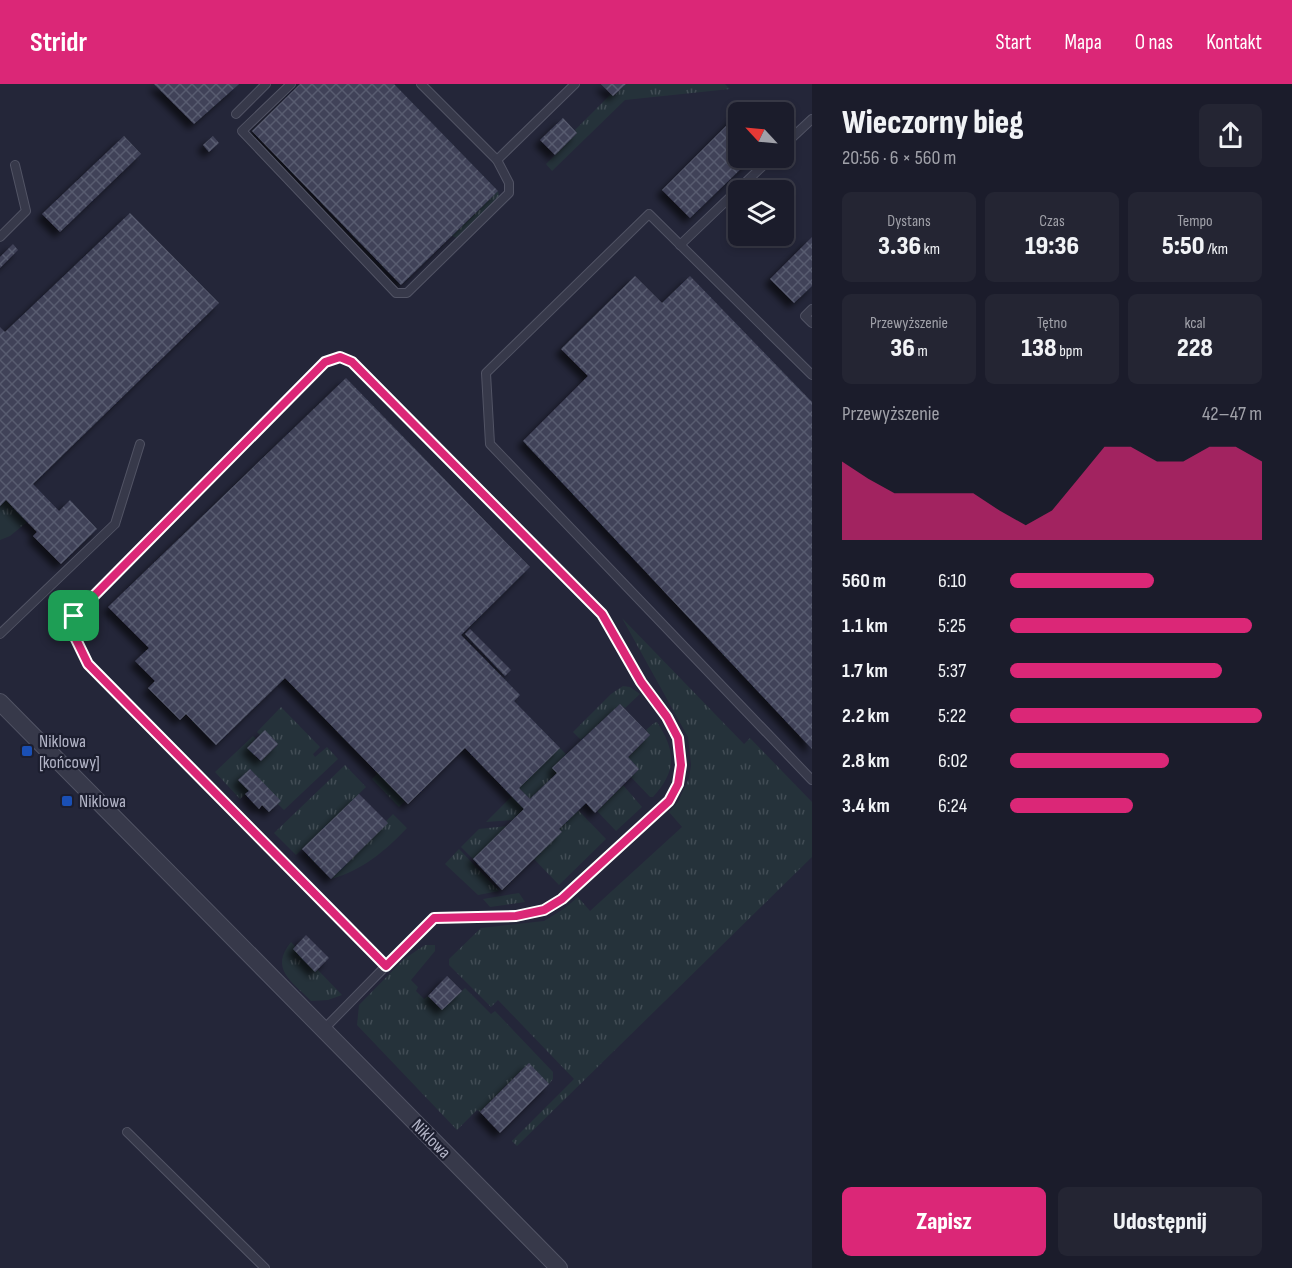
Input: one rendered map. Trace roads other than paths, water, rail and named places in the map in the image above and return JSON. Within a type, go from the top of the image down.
[{"type":"street","name":"Niklowa","points":[[0,702],[559,1268]]},
{"type":"lane","points":[[236,114],[266,84]]},
{"type":"lane","points":[[291,84],[242,131],[396,293],[407,293],[510,193],[509,183],[497,160],[421,84]]},
{"type":"lane","points":[[497,160],[575,84]]},
{"type":"lane","points":[[794,135],[812,118]]},
{"type":"lane","points":[[0,237],[26,211],[15,165]]},
{"type":"lane","points":[[680,244],[760,168]]},
{"type":"lane","points":[[812,375],[649,214],[486,373],[490,444],[812,780]]},
{"type":"lane","points":[[812,309],[805,316],[812,323]]},
{"type":"lane","points":[[323,1030],[434,918],[516,916],[544,910],[562,899],[669,801],[678,784],[681,765],[678,738],[667,717],[641,682],[602,614],[352,362],[340,357],[325,362],[74,616],[71,629],[88,664],[386,966]]},
{"type":"lane","points":[[0,634],[115,524],[140,444]]},
{"type":"lane","points":[[127,1131],[265,1268]]},
{"type":"place","name":"Niklowa [końcowy]","points":[[27,751]]},
{"type":"place","name":"Niklowa","points":[[67,801]]}]
